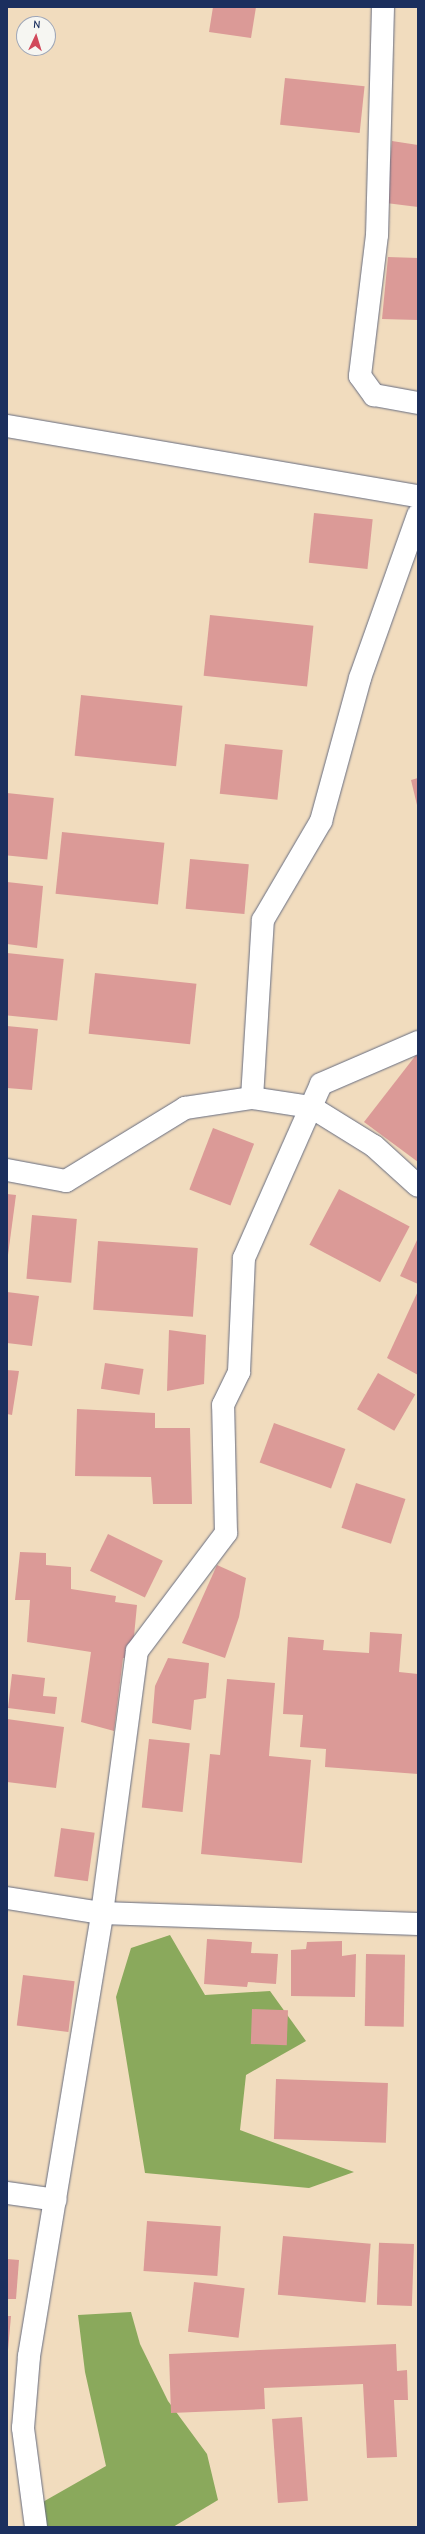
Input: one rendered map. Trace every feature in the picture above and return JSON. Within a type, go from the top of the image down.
[{"type":"street","points":[[383,7],[377,235],[360,376],[374,395],[418,403]]},
{"type":"street","points":[[7,426],[418,496]]},
{"type":"street","points":[[252,1098],[263,920],[321,821],[360,678],[418,515]]},
{"type":"street","points":[[36,2527],[23,2428],[30,2356],[102,1913],[137,1651],[226,1533],[223,1405],[239,1372],[244,1258],[321,1084],[418,1042]]},
{"type":"street","points":[[7,1170],[66,1181],[185,1108],[252,1098],[311,1107],[374,1146],[418,1186]]},
{"type":"street","points":[[7,1898],[102,1913],[418,1924]]},
{"type":"street","points":[[7,2193],[56,2200]]},
{"type":"green space","points":[[170,1935],[205,1995],[270,1991],[306,2041],[246,2075],[240,2130],[354,2172],[309,2188],[145,2173],[116,1997],[131,1948]]},
{"type":"green space","points":[[131,2312],[140,2344],[168,2401],[207,2454],[218,2500],[173,2527],[36,2527],[34,2507],[106,2466],[85,2372],[78,2315]]},
{"type":"building","points":[[213,7],[256,7],[251,38],[209,32]]},
{"type":"building","points":[[285,78],[365,86],[360,133],[280,125]]},
{"type":"building","points":[[392,141],[418,145],[418,207],[386,203]]},
{"type":"building","points":[[388,257],[418,258],[418,320],[382,319]]},
{"type":"building","points":[[314,513],[373,519],[367,569],[309,563]]},
{"type":"building","points":[[210,615],[313,626],[307,687],[204,676]]},
{"type":"building","points":[[81,695],[182,706],[176,766],[75,756]]},
{"type":"building","points":[[225,744],[283,750],[277,800],[220,794]]},
{"type":"building","points":[[418,778],[418,805],[417,805],[411,780]]},
{"type":"building","points":[[7,793],[54,798],[47,860],[7,855]]},
{"type":"building","points":[[62,832],[164,843],[158,904],[56,894]]},
{"type":"building","points":[[190,859],[249,864],[244,914],[186,909]]},
{"type":"building","points":[[7,882],[43,886],[37,948],[7,944]]},
{"type":"building","points":[[7,953],[64,959],[57,1021],[7,1015]]},
{"type":"building","points":[[95,973],[196,984],[190,1044],[89,1034]]},
{"type":"building","points":[[7,1026],[38,1029],[32,1090],[7,1088]]},
{"type":"building","points":[[416,1055],[418,1056],[418,1162],[364,1122]]},
{"type":"building","points":[[213,1128],[254,1144],[230,1205],[189,1190]]},
{"type":"building","points":[[339,1189],[410,1227],[380,1282],[309,1245]]},
{"type":"building","points":[[7,1194],[16,1195],[8,1255],[7,1255]]},
{"type":"building","points":[[32,1215],[77,1219],[71,1283],[26,1279]]},
{"type":"building","points":[[418,1238],[418,1284],[400,1276]]},
{"type":"building","points":[[98,1241],[198,1248],[193,1317],[93,1310]]},
{"type":"building","points":[[418,1291],[418,1375],[387,1358]]},
{"type":"building","points":[[7,1292],[39,1296],[32,1346],[7,1343]]},
{"type":"building","points":[[169,1330],[206,1335],[204,1384],[167,1391]]},
{"type":"building","points":[[105,1363],[144,1369],[139,1395],[101,1389]]},
{"type":"building","points":[[7,1370],[19,1371],[12,1415],[7,1414]]},
{"type":"building","points":[[378,1373],[415,1394],[394,1431],[357,1409]]},
{"type":"building","points":[[77,1409],[155,1413],[155,1428],[190,1428],[192,1504],[153,1504],[151,1477],[75,1476]]},
{"type":"building","points":[[274,1423],[345,1449],[331,1488],[260,1462]]},
{"type":"building","points":[[356,1483],[405,1499],[391,1544],[341,1528]]},
{"type":"building","points":[[108,1534],[163,1561],[145,1598],[90,1571]]},
{"type":"building","points":[[20,1552],[46,1553],[46,1565],[71,1567],[71,1589],[116,1596],[115,1602],[137,1605],[132,1657],[123,1658],[114,1731],[81,1722],[91,1652],[27,1642],[30,1600],[15,1600]]},
{"type":"building","points":[[217,1565],[246,1578],[239,1617],[225,1658],[182,1643]]},
{"type":"building","points":[[370,1632],[402,1634],[399,1672],[418,1674],[418,1774],[325,1767],[326,1749],[300,1747],[303,1715],[283,1714],[288,1637],[324,1640],[323,1650],[369,1653]]},
{"type":"building","points":[[168,1658],[209,1663],[206,1698],[194,1700],[191,1730],[152,1723],[155,1686]]},
{"type":"building","points":[[12,1674],[45,1678],[43,1696],[57,1697],[55,1714],[8,1708]]},
{"type":"building","points":[[227,1679],[275,1683],[269,1756],[311,1760],[302,1863],[201,1854],[210,1754],[220,1755]]},
{"type":"building","points":[[7,1719],[64,1727],[56,1788],[7,1782]]},
{"type":"building","points":[[149,1739],[190,1743],[183,1812],[142,1808]]},
{"type":"building","points":[[61,1828],[95,1833],[88,1881],[54,1877]]},
{"type":"building","points":[[207,1939],[252,1942],[251,1953],[278,1954],[276,1984],[248,1982],[247,1987],[204,1984]]},
{"type":"building","points":[[342,1941],[342,1956],[356,1954],[355,1997],[291,1996],[291,1950],[306,1949],[307,1942]]},
{"type":"building","points":[[366,1954],[405,1955],[404,2027],[365,2026]]},
{"type":"building","points":[[23,1975],[75,1981],[68,2032],[17,2026]]},
{"type":"building","points":[[252,2009],[288,2010],[287,2045],[251,2044]]},
{"type":"building","points":[[276,2079],[388,2083],[386,2143],[274,2139]]},
{"type":"building","points":[[147,2221],[221,2226],[217,2276],[144,2271]]},
{"type":"building","points":[[283,2236],[371,2244],[366,2302],[278,2295]]},
{"type":"building","points":[[379,2243],[414,2244],[412,2306],[377,2305]]},
{"type":"building","points":[[7,2259],[19,2260],[16,2299],[7,2299]]},
{"type":"building","points":[[194,2282],[245,2288],[239,2338],[188,2332]]},
{"type":"building","points":[[7,2316],[11,2316],[8,2350],[7,2350]]},
{"type":"building","points":[[396,2344],[397,2371],[407,2370],[408,2400],[394,2400],[397,2457],[367,2458],[363,2384],[264,2388],[265,2409],[171,2413],[169,2354]]},
{"type":"building","points":[[302,2417],[308,2501],[278,2503],[272,2419]]}]
